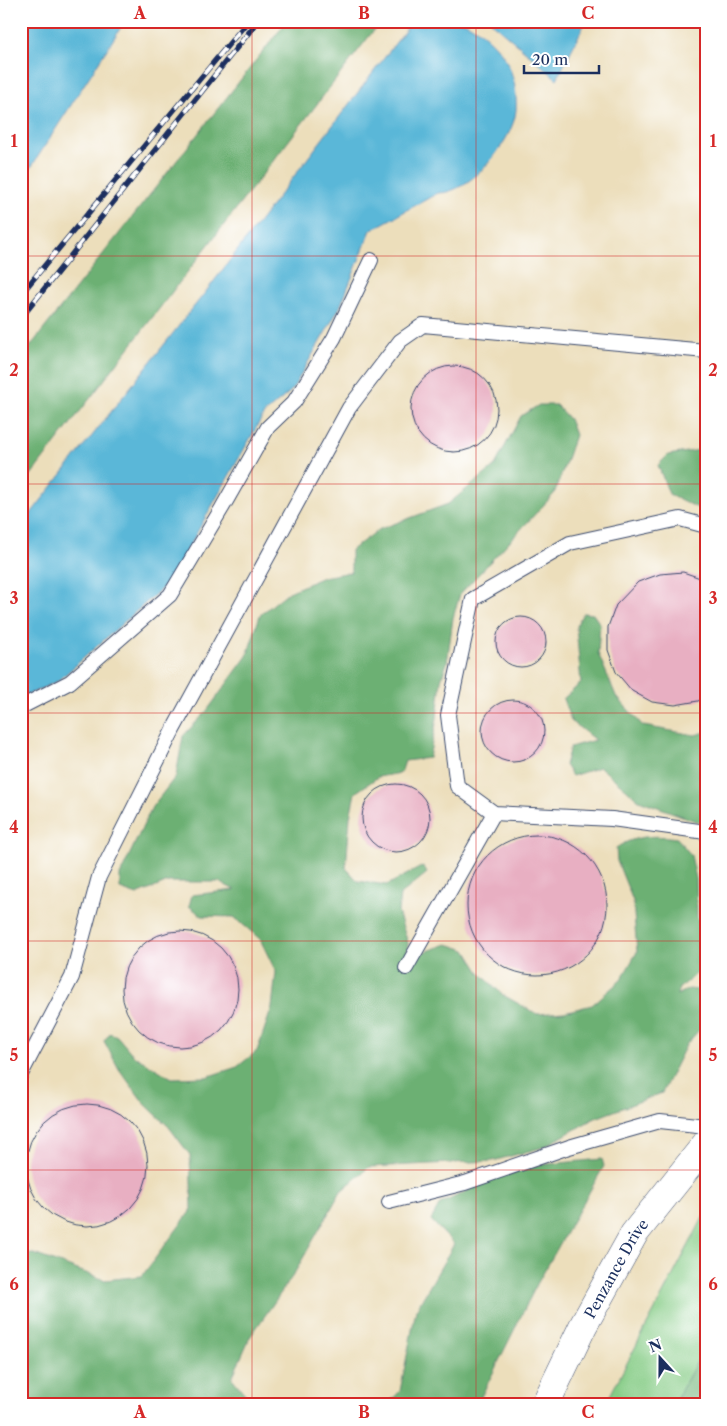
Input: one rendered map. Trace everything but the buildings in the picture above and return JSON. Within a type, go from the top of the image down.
[{"type":"street","name":"Penzance Drive","points":[[545,1405],[583,1326],[634,1234],[706,1144]]},
{"type":"lane","points":[[21,707],[70,682],[170,595],[268,427],[294,402],[334,338],[371,260]]},
{"type":"lane","points":[[21,1074],[72,977],[100,877],[173,730],[349,408],[400,340],[423,325],[706,351]]},
{"type":"lane","points":[[706,526],[680,519],[570,543],[473,600],[448,715],[457,786],[494,813],[612,819],[706,832]]},
{"type":"lane","points":[[406,968],[494,813]]},
{"type":"lane","points":[[389,1202],[464,1183],[569,1147],[660,1121],[706,1126]]},
{"type":"green space","points":[[287,21],[381,21],[21,488],[21,358]]},
{"type":"green space","points":[[539,405],[556,405],[569,419],[575,435],[554,494],[460,594],[453,618],[447,663],[441,680],[437,718],[429,758],[405,761],[401,773],[378,777],[355,793],[350,817],[346,868],[358,881],[387,885],[423,866],[427,873],[400,895],[398,912],[408,943],[406,968],[421,953],[447,944],[466,950],[481,974],[503,995],[537,1014],[564,1012],[592,1005],[621,980],[637,952],[633,901],[617,861],[616,848],[638,838],[661,836],[677,838],[691,855],[696,879],[697,918],[706,925],[706,955],[701,968],[679,988],[677,995],[689,989],[706,991],[706,1022],[686,1045],[662,1093],[593,1119],[544,1147],[493,1161],[369,1167],[341,1191],[294,1274],[250,1337],[232,1378],[254,1405],[21,1405],[21,1255],[34,1254],[105,1280],[142,1276],[192,1209],[190,1155],[169,1127],[144,1103],[119,1069],[104,1041],[110,1033],[117,1036],[134,1056],[172,1078],[206,1077],[237,1067],[257,1051],[272,1007],[276,972],[260,939],[234,917],[202,916],[189,906],[192,895],[235,890],[219,882],[168,882],[137,895],[120,889],[120,875],[152,807],[176,776],[183,736],[206,712],[247,656],[260,615],[287,593],[323,577],[351,572],[351,550],[380,529],[448,504],[494,467],[521,416]]},
{"type":"green space","points":[[706,449],[706,512],[669,494],[658,465],[668,455]]},
{"type":"green space","points":[[583,613],[593,614],[600,624],[598,653],[616,696],[643,726],[695,735],[706,732],[706,821],[698,822],[639,800],[600,767],[572,776],[565,765],[570,747],[595,740],[571,721],[563,699],[581,683],[576,626]]},
{"type":"green space","points":[[602,1159],[604,1166],[536,1286],[477,1405],[387,1405],[400,1391],[416,1310],[454,1244],[431,1220],[440,1204],[517,1167]]},
{"type":"green space","points":[[706,1212],[706,1405],[605,1405]]},
{"type":"green space","points":[[705,1347],[706,1405],[673,1405]]},
{"type":"water","points":[[446,20],[469,24],[488,38],[503,56],[515,86],[516,110],[513,122],[499,150],[476,175],[463,185],[450,191],[438,193],[371,230],[340,307],[292,390],[264,414],[169,582],[58,681],[21,698],[21,526],[211,285],[407,28],[417,21]]},
{"type":"water","points":[[21,21],[125,21],[21,183]]},
{"type":"water","points":[[490,21],[586,21],[557,79]]},
{"type":"railway","points":[[21,294],[248,21]]},
{"type":"railway","points":[[21,318],[258,21]]}]
